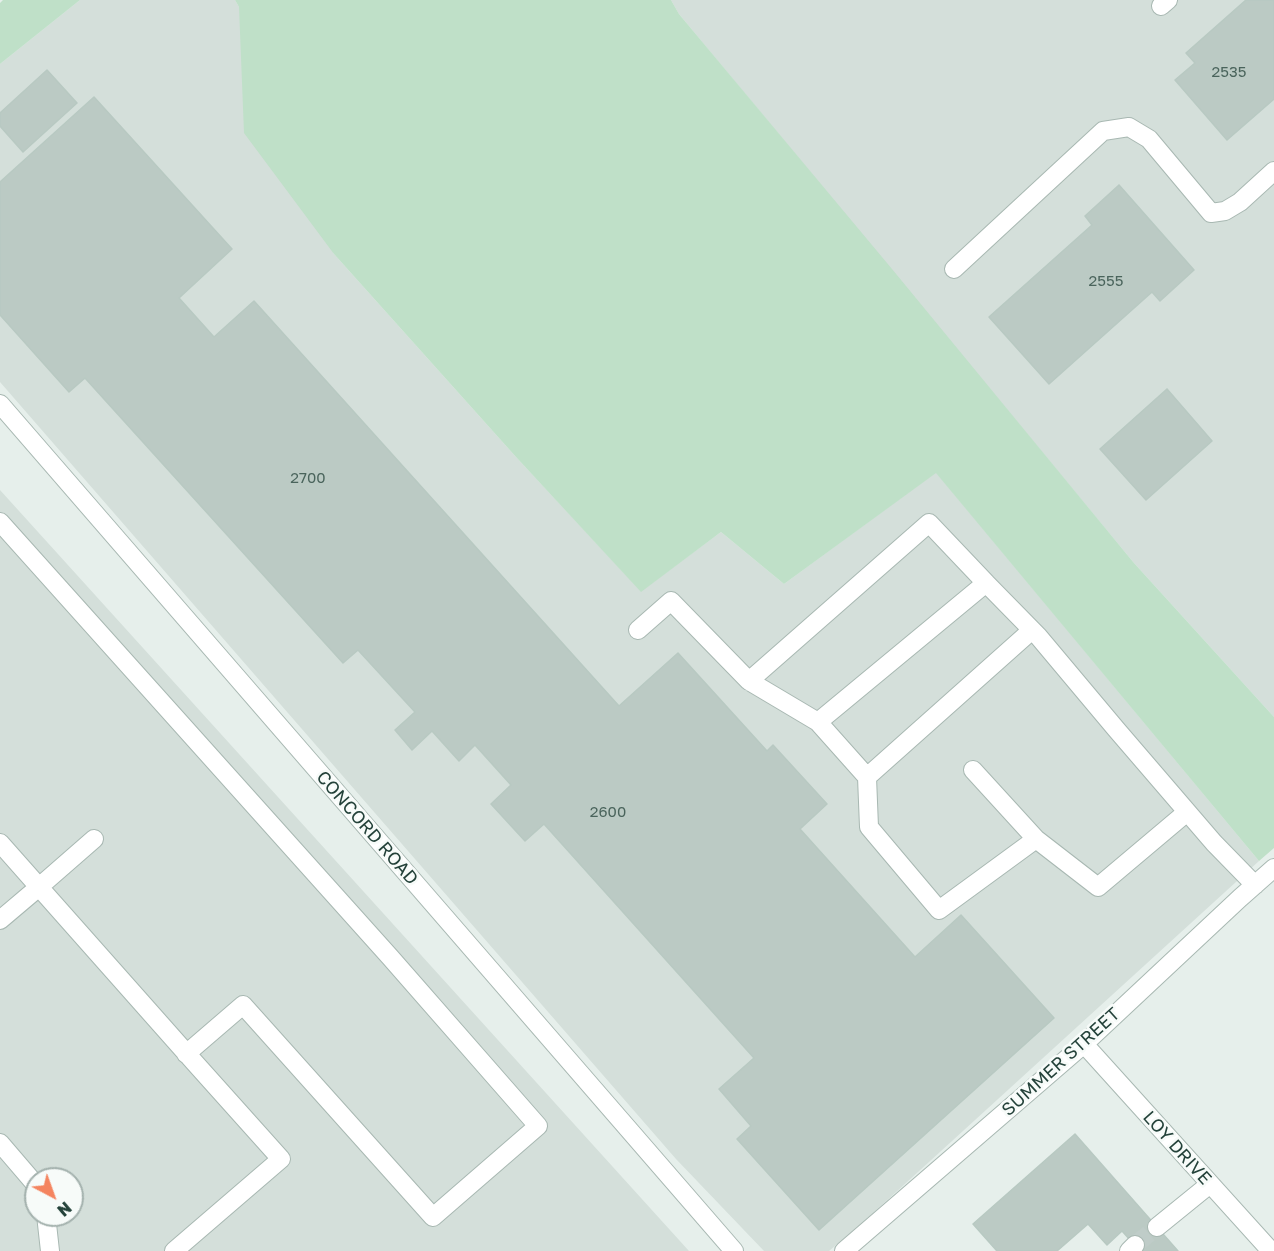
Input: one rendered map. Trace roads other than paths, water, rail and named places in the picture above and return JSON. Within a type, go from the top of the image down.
[{"type":"street","points":[[954,269],[1103,131],[1129,127],[1149,139],[1210,213],[1226,212],[1274,171]]},
{"type":"street","name":"CONCORD ROAD","points":[[0,404],[734,1251]]},
{"type":"street","points":[[0,522],[390,957],[538,1126],[433,1217],[243,1005],[186,1054]]},
{"type":"street","points":[[749,681],[929,523],[1032,630],[1214,843],[1255,885]]},
{"type":"street","points":[[818,722],[986,583]]},
{"type":"street","points":[[638,630],[671,601],[749,681],[818,722],[867,777],[869,827],[939,910],[1036,839]]},
{"type":"street","points":[[867,777],[1032,630]]},
{"type":"street","points":[[973,770],[1036,839],[1098,887],[1187,812]]},
{"type":"street","points":[[0,920],[94,839]]},
{"type":"street","points":[[0,843],[281,1159],[174,1251]]},
{"type":"street","name":"SUMMER STREET","points":[[844,1251],[1084,1044],[1274,868]]},
{"type":"street","name":"LOY DRIVE","points":[[1084,1044],[1271,1251]]},
{"type":"street","points":[[0,1143],[24,1171]]},
{"type":"street","points":[[1156,1227],[1210,1184]]},
{"type":"street","points":[[47,1227],[50,1251]]},
{"type":"tunnel","points":[[1135,1245],[1157,1227]]}]
